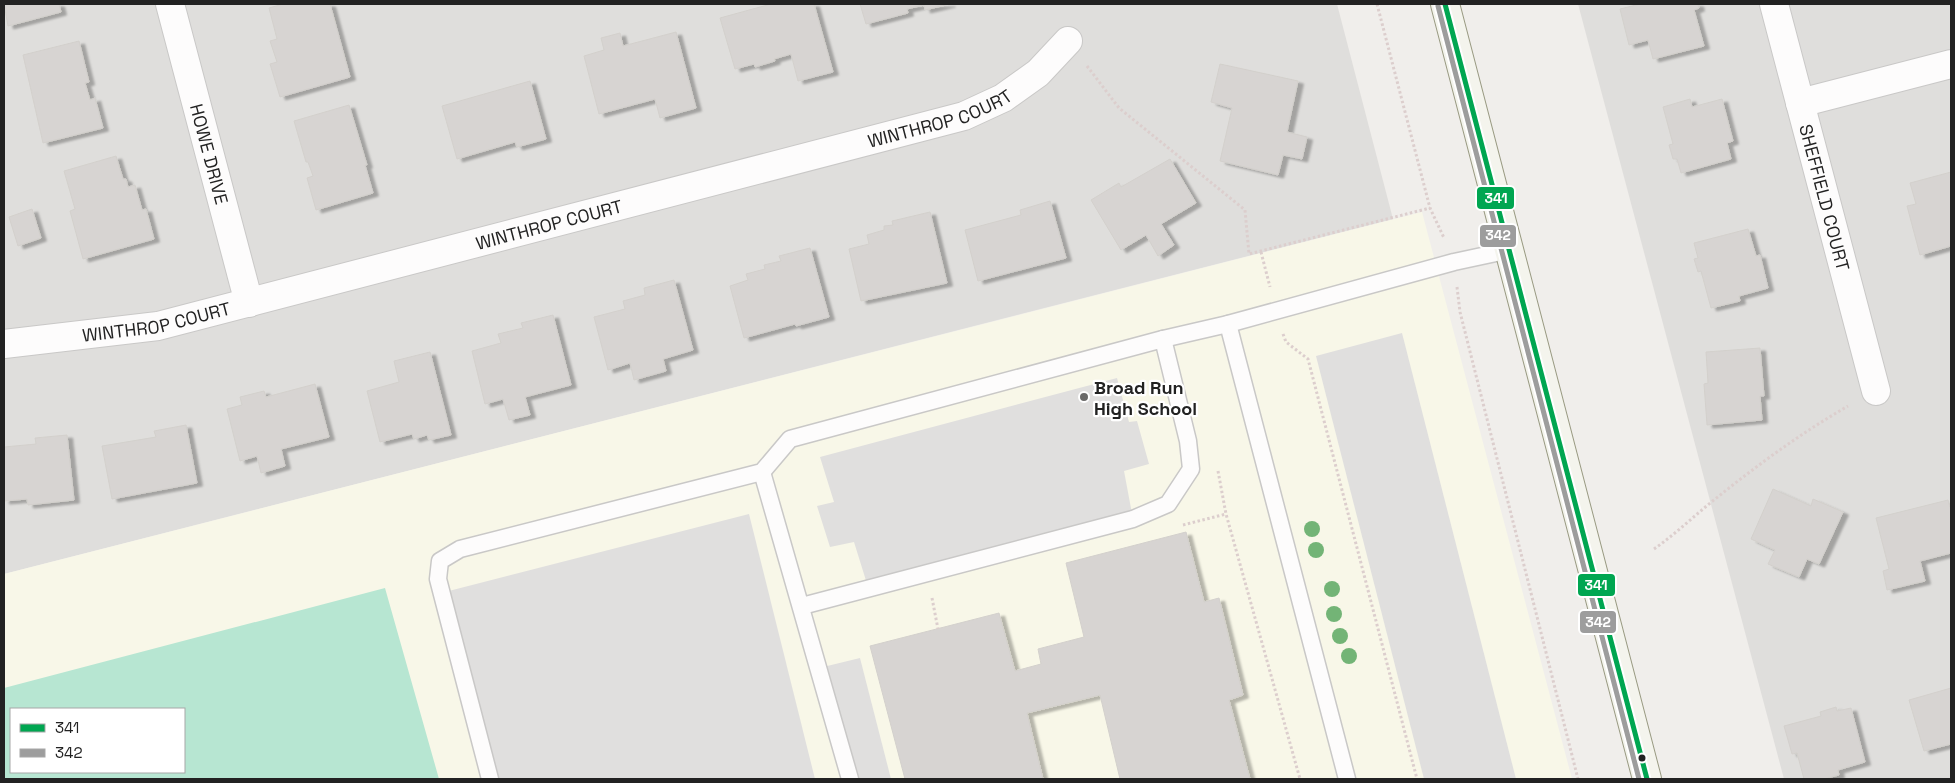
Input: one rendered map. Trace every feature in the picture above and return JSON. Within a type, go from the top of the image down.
[{"type":"main road","points":[[1444,4],[1510,250],[1647,779]]},
{"type":"street","name":"HOWE DRIVE","points":[[170,4],[249,303]]},
{"type":"street","name":"SHEFFIELD COURT","points":[[1774,4],[1876,391]]},
{"type":"street","name":"WINTHROP COURT","points":[[4,344],[158,326],[964,116],[1003,98],[1038,73],[1068,42]]},
{"type":"street","points":[[1800,104],[1951,64]]},
{"type":"lane","points":[[490,779],[438,579],[440,561],[460,549],[762,472],[790,439],[1163,339],[1228,324],[1454,262],[1510,250]]},
{"type":"lane","points":[[1228,324],[1347,779]]},
{"type":"lane","points":[[802,606],[1133,519],[1168,504],[1191,469],[1188,441],[1163,339]]},
{"type":"lane","points":[[762,472],[802,606],[850,779]]},
{"type":"path","points":[[1378,4],[1430,208],[1454,262],[1460,312],[1578,779]]},
{"type":"path","points":[[1068,42],[1118,108],[1245,210],[1249,254],[1430,208]]},
{"type":"path","points":[[1261,252],[1286,342],[1308,358],[1417,779]]},
{"type":"path","points":[[1654,549],[1672,537],[1719,496],[1815,425],[1876,391]]},
{"type":"path","points":[[1217,469],[1226,514],[1299,779]]},
{"type":"path","points":[[930,590],[938,629]]},
{"type":"shaded area","points":[[4,4],[1337,4],[1393,219],[4,574]]},
{"type":"shaded area","points":[[1578,4],[1951,4],[1951,779],[1784,779]]},
{"type":"shaded area","name":"Broad Run High School","points":[[1422,212],[1572,779],[4,779],[4,574]]},
{"type":"shaded area","points":[[1402,333],[1516,779],[1424,779],[1316,356]]},
{"type":"shaded area","points":[[1117,378],[1129,422],[1137,421],[1149,464],[1124,471],[1133,519],[868,587],[854,542],[830,547],[817,506],[834,502],[820,457]]},
{"type":"shaded area","points":[[749,514],[815,779],[490,779],[441,593]]},
{"type":"shaded area","points":[[860,658],[891,779],[850,779],[819,668]]},
{"type":"green space","points":[[385,588],[439,779],[4,779],[4,688]]},
{"type":"building","points":[[4,4],[59,4],[61,12],[8,26]]},
{"type":"building","points":[[283,4],[330,4],[350,77],[280,97],[270,64],[277,62],[270,41],[277,39],[269,8]]},
{"type":"building","points":[[771,4],[814,4],[833,72],[798,81],[791,54],[755,67],[754,64],[735,69],[720,18]]},
{"type":"building","points":[[860,4],[950,4],[925,10],[924,5],[907,9],[908,13],[866,24]]},
{"type":"building","points":[[1640,4],[1698,4],[1699,8],[1694,10],[1704,46],[1653,59],[1648,40],[1629,45],[1620,9]]},
{"type":"building","points":[[676,32],[696,108],[660,118],[655,99],[599,114],[584,56],[604,50],[601,38],[620,33],[623,46]]},
{"type":"building","points":[[79,41],[89,82],[85,83],[90,100],[95,98],[103,128],[43,143],[23,55]]},
{"type":"building","points":[[1220,64],[1298,81],[1287,132],[1307,137],[1302,159],[1283,155],[1278,175],[1220,161],[1232,108],[1211,102]]},
{"type":"building","points":[[530,81],[546,139],[517,147],[515,142],[457,159],[442,106]]},
{"type":"building","points":[[1690,99],[1692,107],[1722,99],[1733,141],[1727,143],[1731,159],[1681,173],[1677,159],[1673,159],[1669,145],[1673,144],[1663,107]]},
{"type":"building","points":[[349,105],[367,165],[365,165],[373,193],[316,210],[307,178],[313,176],[308,162],[306,162],[294,121]]},
{"type":"building","points":[[116,156],[123,179],[126,179],[128,187],[135,185],[142,210],[146,209],[154,239],[83,259],[70,211],[75,209],[64,171]]},
{"type":"building","points":[[1170,159],[1196,203],[1161,224],[1174,245],[1158,256],[1146,235],[1121,250],[1091,200],[1119,183],[1121,187]]},
{"type":"building","points":[[1951,172],[1951,246],[1920,255],[1907,206],[1916,204],[1910,183]]},
{"type":"building","points":[[1050,201],[1066,258],[978,281],[965,230],[1021,215],[1020,210]]},
{"type":"building","points":[[32,209],[41,238],[18,246],[9,217]]},
{"type":"building","points":[[930,212],[947,283],[861,301],[849,249],[869,244],[867,235],[884,230],[884,226],[893,225],[892,221]]},
{"type":"building","points":[[1748,229],[1756,256],[1760,255],[1768,288],[1739,296],[1740,301],[1711,308],[1701,271],[1698,272],[1694,259],[1698,258],[1694,243]]},
{"type":"building","points":[[810,248],[829,317],[744,338],[730,286],[748,280],[746,274],[765,269],[764,265],[781,261],[779,256]]},
{"type":"building","points":[[674,280],[693,350],[663,359],[666,371],[634,380],[630,363],[608,370],[594,317],[625,309],[623,301],[645,295],[644,288]]},
{"type":"building","points":[[553,315],[571,385],[525,397],[530,415],[509,420],[503,399],[485,404],[472,351],[501,343],[498,334],[523,328],[521,323]]},
{"type":"building","points":[[1760,348],[1764,396],[1760,396],[1762,420],[1707,425],[1704,384],[1708,383],[1706,352]]},
{"type":"building","points":[[430,352],[451,435],[429,440],[427,435],[414,439],[412,434],[380,442],[367,391],[399,382],[394,361]]},
{"type":"building","points":[[315,384],[329,437],[281,449],[285,466],[261,473],[257,456],[240,461],[227,409],[242,405],[240,397],[264,391],[266,397]]},
{"type":"building","points":[[186,425],[197,483],[112,499],[102,446],[156,437],[154,431]]},
{"type":"building","points":[[67,435],[74,500],[28,505],[27,499],[4,501],[4,447],[36,444],[35,438]]},
{"type":"building","points":[[1773,489],[1811,506],[1813,499],[1843,512],[1819,564],[1807,559],[1799,577],[1768,564],[1775,550],[1751,539]]},
{"type":"building","points":[[1948,500],[1951,511],[1951,553],[1920,561],[1925,581],[1887,590],[1883,571],[1889,569],[1876,518]]},
{"type":"building","points":[[1186,532],[1204,602],[1219,598],[1243,695],[1229,700],[1250,779],[1120,779],[1100,695],[1027,713],[1043,779],[905,779],[870,646],[999,613],[1015,671],[1041,664],[1038,649],[1084,637],[1066,563]]},
{"type":"building","points":[[1951,688],[1951,744],[1924,751],[1909,700]]},
{"type":"building","points":[[1836,707],[1837,711],[1851,708],[1865,762],[1838,770],[1839,775],[1824,779],[1804,779],[1797,753],[1792,754],[1784,726],[1821,716],[1820,712]]},
{"type":"transit line","name":"341","points":[[1445,4],[1647,779]]},
{"type":"transit line","name":"342","points":[[1438,6],[1639,779]]},
{"type":"place","name":"Broad Run High School","points":[[1084,397]]}]
